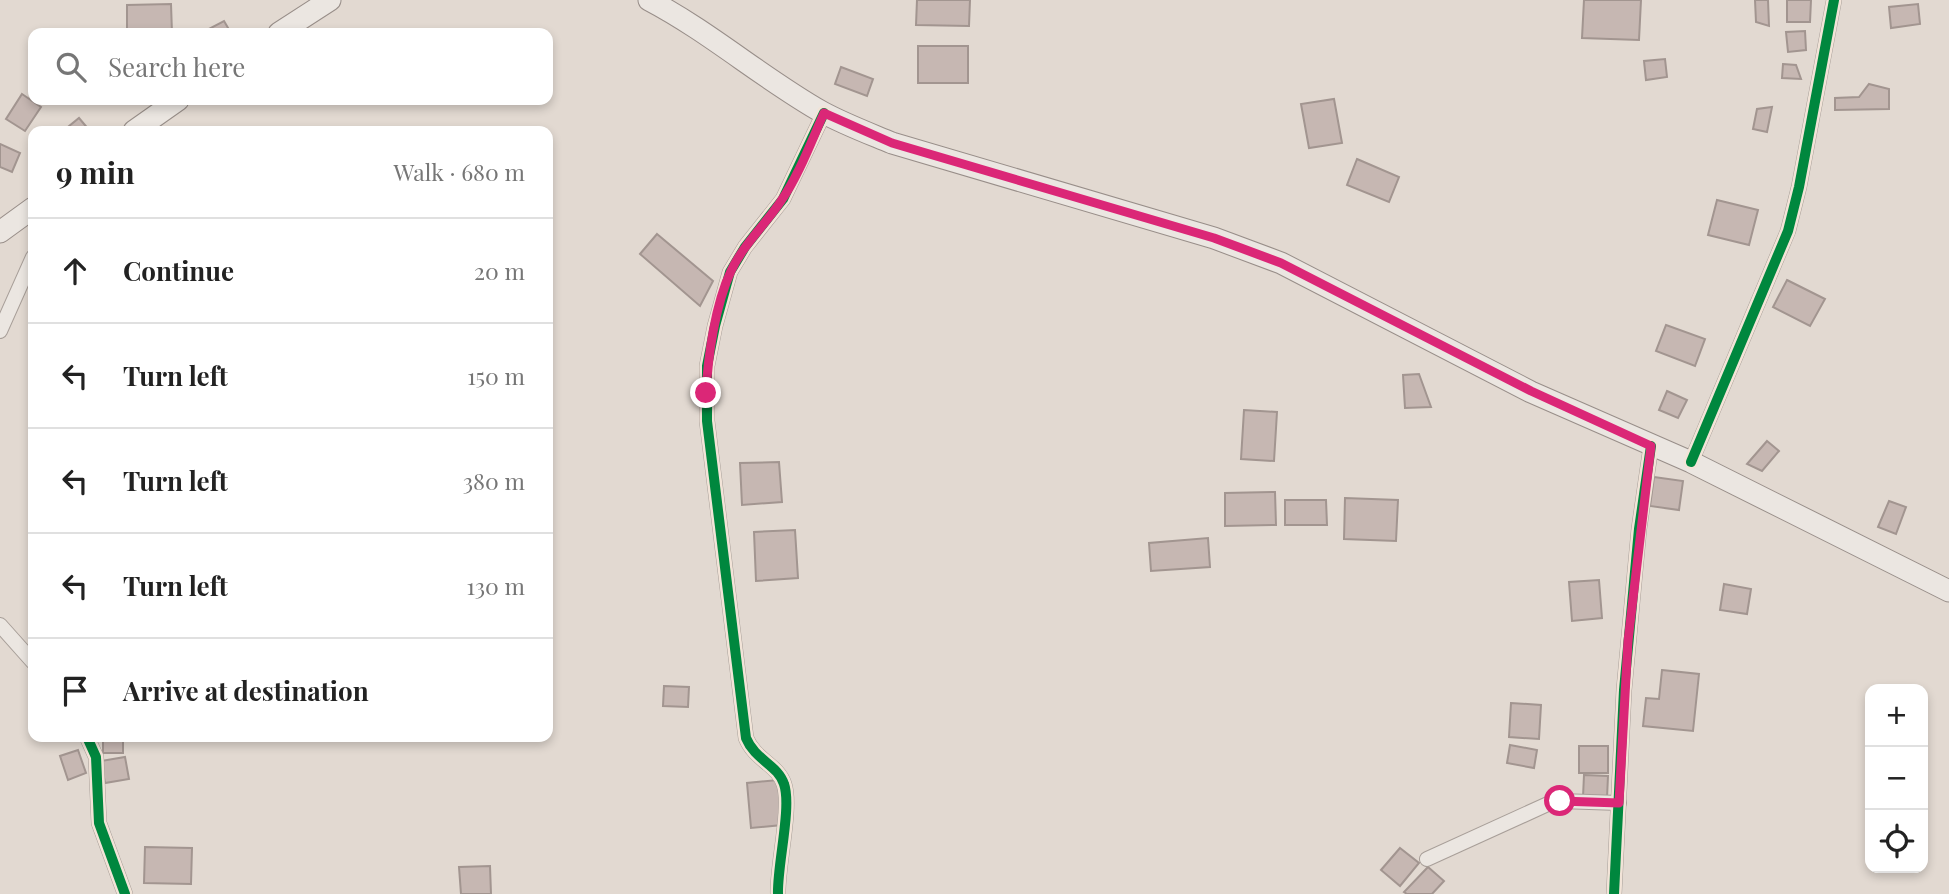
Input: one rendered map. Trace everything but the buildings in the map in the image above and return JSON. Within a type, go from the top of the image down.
[{"type":"main road","points":[[287,28],[330,0]]},
{"type":"main road","points":[[649,0],[677,15],[824,113],[892,143],[1214,238],[1281,263],[1531,391],[1691,462],[1949,591]]},
{"type":"main road","points":[[141,126],[171,105]]},
{"type":"main road","points":[[0,232],[28,212]]},
{"type":"street","points":[[1691,462],[1788,231],[1799,187],[1834,0]]},
{"type":"street","points":[[778,894],[786,806],[785,785],[779,773],[752,751],[746,738],[707,421],[707,366],[730,272],[745,247],[783,199],[824,113]]},
{"type":"street","points":[[0,331],[28,268]]},
{"type":"street","points":[[1614,894],[1628,641],[1651,446]]},
{"type":"street","points":[[0,625],[28,656]]},
{"type":"street","points":[[89,742],[96,757],[99,823],[125,894]]},
{"type":"street","points":[[1427,859],[1550,803],[1619,803]]},
{"type":"cycle path","points":[[1691,462],[1788,231],[1799,187],[1834,0]]},
{"type":"cycle path","points":[[778,894],[786,794],[781,777],[755,752],[746,738],[707,421],[707,366],[730,272],[745,247],[783,199],[824,113]]},
{"type":"cycle path","points":[[1614,894],[1624,690],[1639,529],[1651,446]]},
{"type":"cycle path","points":[[89,742],[96,757],[99,823],[125,894]]},
{"type":"route","points":[[706,393],[707,366],[730,272],[745,247],[783,199],[824,113],[892,143],[1214,238],[1281,263],[1531,391],[1651,446],[1628,641],[1619,803],[1560,801]]}]
